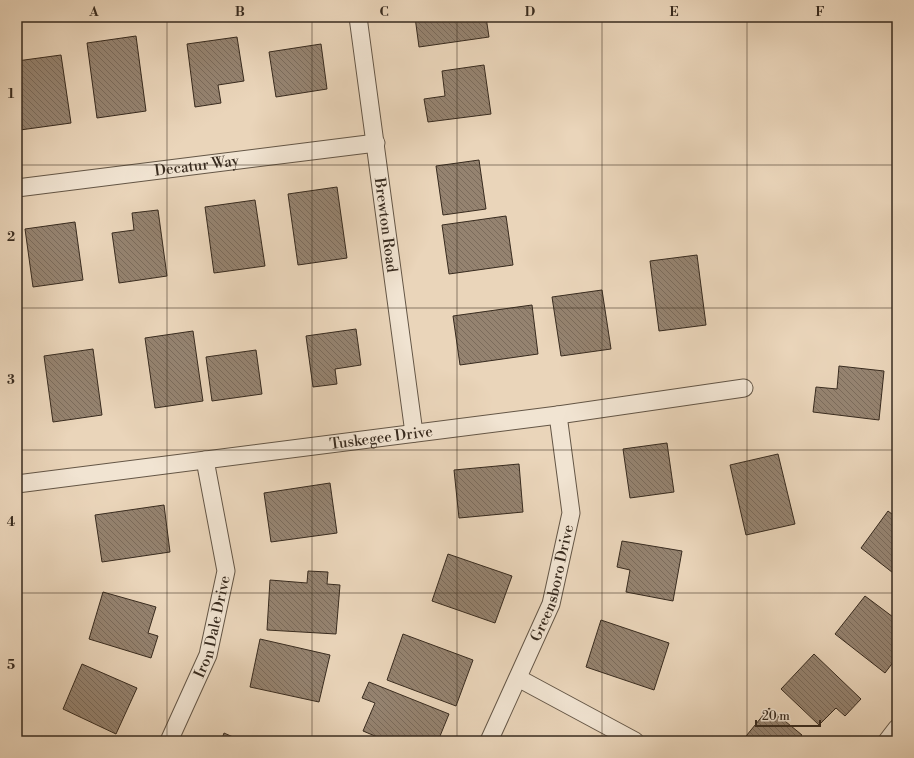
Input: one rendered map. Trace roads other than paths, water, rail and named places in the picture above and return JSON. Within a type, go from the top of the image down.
[{"type":"street","name":"Brewton Road","points":[[358,17],[414,433]]},
{"type":"street","name":"Decatur Way","points":[[17,188],[376,143]]},
{"type":"street","name":"Tuskegee Drive","points":[[17,484],[558,415],[744,388]]},
{"type":"street","name":"Greensboro Drive","points":[[489,741],[551,604],[571,513],[558,415]]},
{"type":"street","name":"Iron Dale Drive","points":[[169,741],[208,655],[226,571],[205,460]]},
{"type":"street","points":[[518,678],[635,741]]},
{"type":"street","points":[[886,741],[897,728]]}]
